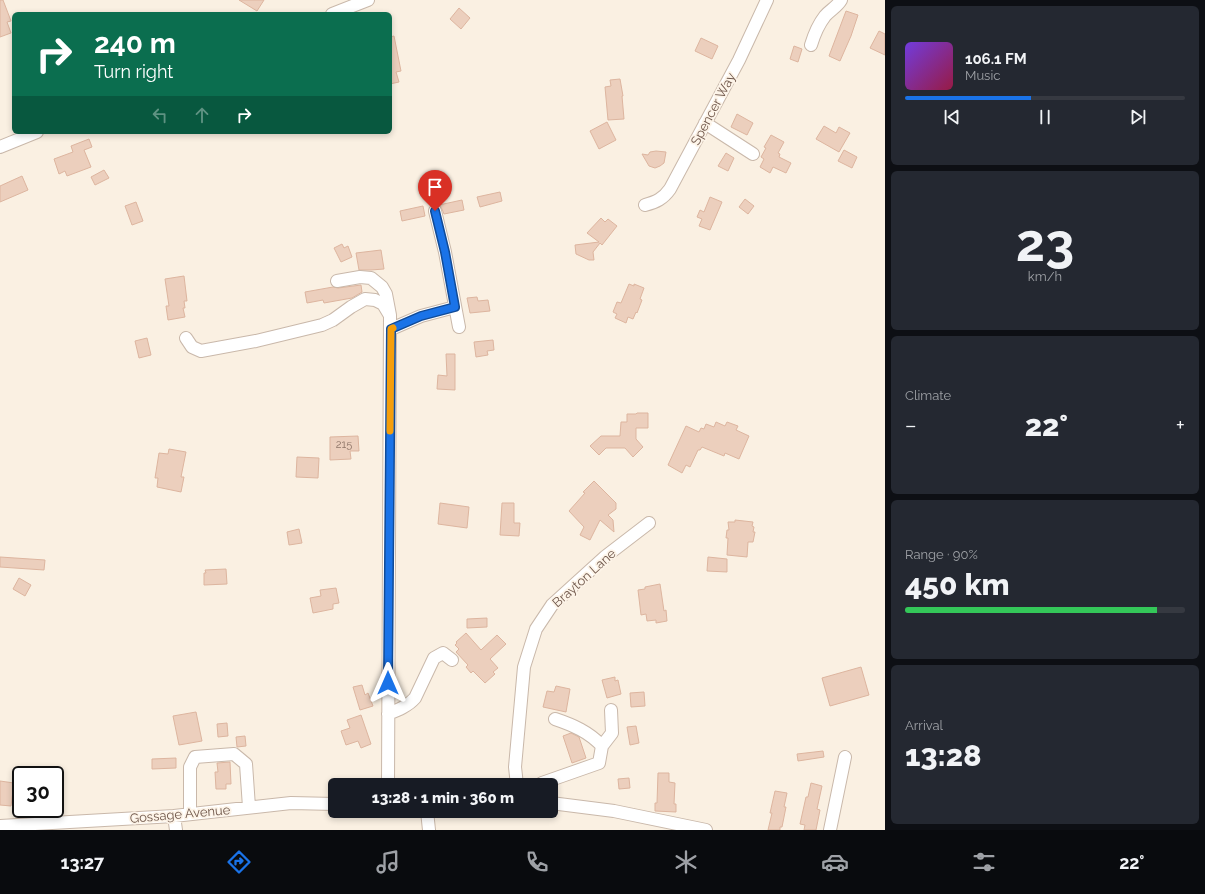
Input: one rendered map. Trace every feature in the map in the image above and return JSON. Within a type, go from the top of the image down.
[{"type":"street","points":[[337,12],[368,0]]},
{"type":"street","name":"Spencer Way","points":[[645,205],[655,203],[665,197],[739,60],[767,0]]},
{"type":"street","points":[[810,45],[825,16],[838,5],[841,0]]},
{"type":"street","points":[[705,123],[753,154]]},
{"type":"street","points":[[0,147],[32,134]]},
{"type":"street","points":[[435,211],[445,252],[458,327]]},
{"type":"street","points":[[337,281],[360,277],[371,278],[382,287],[386,294],[390,314],[388,778]]},
{"type":"street","points":[[186,338],[192,347],[201,351],[248,342],[322,325],[333,320],[365,299],[375,300],[383,304],[390,314]]},
{"type":"street","points":[[391,329],[421,316],[455,307]]},
{"type":"street","name":"Brayton Lane","points":[[516,778],[515,767],[524,667],[536,629],[552,605],[606,556],[649,523]]},
{"type":"street","points":[[388,714],[407,705],[415,698],[434,658],[442,653],[452,660]]},
{"type":"street","points":[[556,778],[600,762],[602,746],[612,733],[612,710]]},
{"type":"street","points":[[555,719],[576,726],[594,738],[602,746]]},
{"type":"street","points":[[190,814],[190,767],[195,757],[234,754],[246,764],[249,808]]},
{"type":"street","points":[[830,830],[845,757]]},
{"type":"street","name":"Gossage Avenue","points":[[0,826],[28,827],[174,816],[291,803],[328,804]]},
{"type":"street","points":[[558,803],[614,811],[678,827],[706,830]]},
{"type":"street","points":[[174,816],[176,830]]},
{"type":"street","points":[[428,818],[429,830]]},
{"type":"building","points":[[0,0],[3,0],[11,21],[7,22],[11,33],[0,37]]},
{"type":"building","points":[[239,0],[264,0],[257,11]]},
{"type":"building","points":[[459,8],[470,18],[461,29],[450,19]]},
{"type":"building","points":[[846,11],[858,15],[840,61],[829,56]]},
{"type":"building","points":[[879,31],[885,34],[885,55],[870,48]]},
{"type":"building","points":[[392,36],[394,36],[401,71],[396,72],[399,82],[392,84]]},
{"type":"building","points":[[701,38],[718,46],[712,59],[695,51]]},
{"type":"building","points":[[794,46],[802,49],[798,62],[790,59]]},
{"type":"building","points":[[620,79],[623,96],[624,119],[608,120],[605,87],[611,86],[610,80]]},
{"type":"building","points":[[737,114],[753,123],[747,135],[731,127]]},
{"type":"building","points":[[607,122],[616,140],[599,149],[590,131]]},
{"type":"building","points":[[824,126],[836,133],[839,127],[850,133],[839,152],[816,139]]},
{"type":"building","points":[[771,135],[784,142],[778,153],[780,154],[779,157],[791,163],[786,173],[773,167],[770,173],[760,167],[764,159],[761,157],[766,148],[764,147]]},
{"type":"building","points":[[89,139],[92,147],[84,150],[91,167],[67,176],[65,171],[59,174],[54,159],[73,152],[71,146]]},
{"type":"building","points":[[844,150],[857,157],[852,168],[838,161]]},
{"type":"building","points":[[650,152],[666,152],[664,163],[655,168],[649,166],[642,154],[648,155]]},
{"type":"building","points":[[726,153],[734,158],[728,171],[718,166]]},
{"type":"building","points":[[104,170],[109,178],[95,185],[91,177]]},
{"type":"building","points":[[22,176],[28,190],[0,202],[0,186]]},
{"type":"building","points":[[500,192],[502,201],[480,207],[477,197]]},
{"type":"building","points":[[710,197],[722,202],[710,230],[699,226],[702,219],[697,217],[700,210],[704,212]]},
{"type":"building","points":[[745,199],[754,206],[748,214],[739,207]]},
{"type":"building","points":[[462,200],[464,210],[444,214],[439,205]]},
{"type":"building","points":[[136,202],[143,221],[132,225],[125,206]]},
{"type":"building","points":[[423,206],[425,216],[402,221],[400,211]]},
{"type":"building","points":[[601,218],[605,222],[608,219],[617,226],[602,245],[600,243],[593,252],[594,260],[589,260],[576,254],[575,245],[599,242],[587,233]]},
{"type":"building","points":[[342,244],[344,248],[348,246],[352,257],[341,262],[334,248]]},
{"type":"building","points":[[381,250],[384,269],[359,270],[356,253]]},
{"type":"building","points":[[184,276],[187,301],[184,301],[185,308],[183,308],[185,317],[168,320],[166,306],[169,306],[165,279]]},
{"type":"building","points":[[629,284],[634,286],[634,284],[644,288],[640,299],[642,300],[637,313],[636,312],[633,319],[628,317],[626,323],[615,318],[617,314],[613,312],[617,302],[621,303]]},
{"type":"building","points":[[361,285],[362,292],[352,298],[324,303],[323,300],[307,303],[305,292],[333,287],[338,288]]},
{"type":"building","points":[[477,297],[478,301],[488,300],[490,311],[470,313],[467,298]]},
{"type":"building","points":[[147,338],[151,355],[139,358],[135,341]]},
{"type":"building","points":[[493,340],[494,350],[487,351],[488,355],[476,357],[474,342]]},
{"type":"building","points":[[446,354],[455,354],[455,390],[437,389],[438,375],[447,376]]},
{"type":"building","points":[[648,413],[648,428],[636,428],[636,439],[643,447],[633,457],[625,448],[606,448],[599,455],[590,446],[601,436],[620,436],[621,422],[627,422],[627,414]]},
{"type":"building","points":[[716,422],[725,426],[727,422],[738,426],[736,430],[749,436],[739,459],[725,453],[724,456],[702,447],[698,450],[690,467],[686,465],[682,473],[668,465],[686,426],[699,432],[701,428],[704,429],[706,424],[714,427]]},
{"type":"building","points":[[358,436],[359,451],[350,451],[351,459],[330,460],[330,437]]},
{"type":"building","points":[[169,449],[186,452],[181,477],[184,477],[181,492],[157,487],[158,478],[155,478],[159,453],[168,454]]},
{"type":"building","points":[[297,457],[319,458],[318,478],[296,477]]},
{"type":"building","points":[[594,481],[616,503],[616,509],[608,515],[613,520],[614,532],[600,520],[590,540],[580,535],[584,527],[569,511],[585,493],[583,492]]},
{"type":"building","points":[[440,503],[469,507],[467,528],[438,524]]},
{"type":"building","points":[[502,503],[514,503],[514,523],[520,523],[519,536],[500,535]]},
{"type":"building","points":[[735,520],[753,522],[753,532],[755,532],[753,542],[748,542],[747,557],[727,555],[728,538],[726,538],[727,530],[729,530],[728,522],[735,522]]},
{"type":"building","points":[[299,529],[302,543],[289,545],[287,532]]},
{"type":"building","points":[[0,557],[45,560],[44,570],[0,567]]},
{"type":"building","points":[[708,557],[727,559],[727,572],[707,571]]},
{"type":"building","points":[[226,569],[227,584],[204,585],[205,570]]},
{"type":"building","points":[[19,578],[31,585],[25,596],[13,589]]},
{"type":"building","points":[[660,584],[667,621],[656,623],[656,620],[647,621],[646,614],[641,615],[638,590]]},
{"type":"building","points":[[336,588],[339,603],[333,604],[333,609],[313,613],[310,598],[321,596],[320,590]]},
{"type":"building","points":[[487,618],[487,627],[467,628],[467,619]]},
{"type":"building","points":[[466,633],[481,650],[497,635],[506,644],[490,659],[498,668],[493,672],[495,674],[485,683],[473,671],[471,673],[466,667],[468,665],[456,652],[459,649],[455,645],[457,643],[456,642]]},
{"type":"building","points":[[861,667],[869,695],[830,706],[822,678]]},
{"type":"building","points":[[615,677],[615,681],[618,680],[621,694],[607,698],[602,680]]},
{"type":"building","points":[[362,685],[365,695],[368,693],[373,706],[360,710],[353,687]]},
{"type":"building","points":[[556,686],[570,689],[566,712],[543,707],[547,691],[554,692]]},
{"type":"building","points":[[644,692],[645,706],[631,707],[630,693]]},
{"type":"building","points":[[196,712],[202,741],[179,745],[173,716]]},
{"type":"building","points":[[361,715],[371,744],[361,748],[358,741],[346,745],[341,731],[350,728],[347,720]]},
{"type":"building","points":[[227,723],[228,736],[218,737],[217,724]]},
{"type":"building","points":[[636,726],[639,743],[630,745],[627,727]]},
{"type":"building","points":[[571,733],[579,737],[586,758],[572,763],[563,736]]},
{"type":"building","points":[[245,736],[246,746],[237,747],[236,737]]},
{"type":"building","points":[[823,751],[824,757],[798,761],[797,754]]},
{"type":"building","points":[[176,758],[176,768],[152,769],[152,759]]},
{"type":"building","points":[[230,762],[231,784],[226,784],[226,789],[216,789],[215,772],[218,772],[217,763]]},
{"type":"building","points":[[658,773],[669,773],[669,782],[675,783],[674,804],[676,804],[676,812],[655,811],[655,803],[657,803]]},
{"type":"building","points":[[629,778],[630,788],[619,789],[618,779]]},
{"type":"building","points":[[0,781],[12,783],[11,806],[0,805]]},
{"type":"building","points":[[811,783],[822,786],[817,809],[820,810],[816,830],[804,830],[805,825],[800,824],[806,797],[808,797]]},
{"type":"building","points":[[775,791],[787,793],[784,807],[786,807],[780,830],[768,830],[772,813],[770,813]]},
{"type":"slow traffic","points":[[390,431],[391,329],[393,328]]},
{"type":"route","points":[[388,683],[391,329],[421,316],[455,307],[445,252],[435,211]]}]
